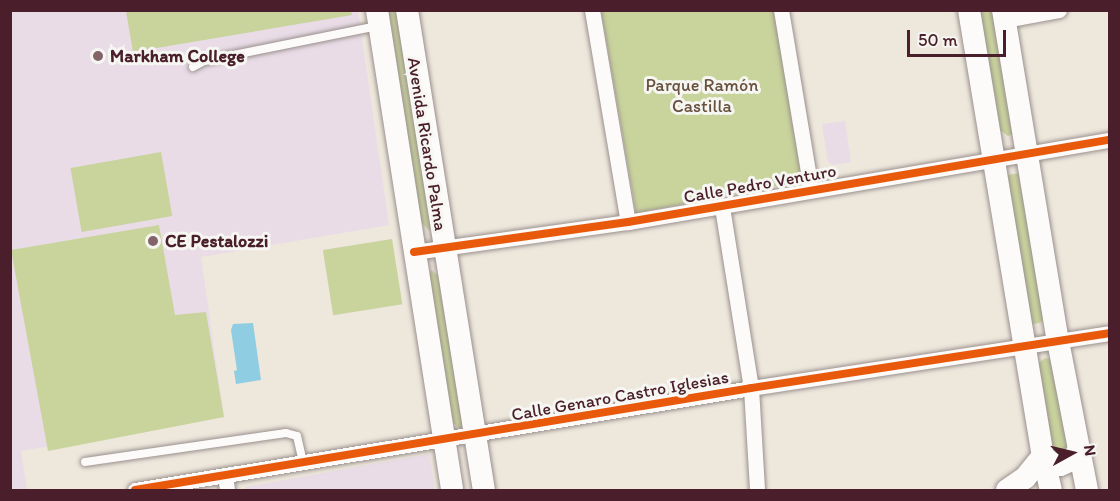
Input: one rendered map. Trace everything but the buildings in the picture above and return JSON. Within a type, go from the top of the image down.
[{"type":"main road","name":"Avenida Ricardo Palma","points":[[406,10],[484,490]]},
{"type":"main road","points":[[969,10],[1043,456],[1051,488]]},
{"type":"main road","points":[[1004,15],[1026,155],[1085,486],[1021,490]]},
{"type":"main road","name":"Avenida Ricardo Palma","points":[[378,18],[452,490]]},
{"type":"main road","points":[[1043,456],[1052,464],[1060,465],[1072,460],[1078,451]]},
{"type":"main road","points":[[1007,490],[1025,478],[1043,456]]},
{"type":"street","points":[[592,10],[628,222]]},
{"type":"street","points":[[782,10],[812,190]]},
{"type":"street","points":[[1004,15],[1059,10]]},
{"type":"street","name":"Calle Pedro Venturo","points":[[414,252],[722,207],[1110,140]]},
{"type":"street","points":[[722,207],[751,388],[757,490]]},
{"type":"street","name":"Calle Genaro Castro Iglesias","points":[[135,490],[226,483],[303,463],[751,388],[1025,348],[1110,333]]},
{"type":"lane","points":[[193,67],[204,61],[378,18]]},
{"type":"lane","points":[[85,462],[286,433],[297,436],[303,463]]},
{"type":"shaded area","name":"CE Pestalozzi","points":[[10,11],[358,11],[389,225],[201,257],[224,417],[21,451],[27,490],[10,490]]},
{"type":"shaded area","points":[[845,121],[851,162],[832,165],[828,162],[822,124]]},
{"type":"shaded area","points":[[429,454],[435,490],[245,490],[245,487]]},
{"type":"green space","points":[[126,11],[351,11],[352,15],[133,52]]},
{"type":"green space","points":[[387,11],[400,11],[433,217],[430,231],[419,220]]},
{"type":"green space","name":"Parque Ramón Castilla","points":[[601,11],[774,11],[802,181],[636,213]]},
{"type":"green space","points":[[979,11],[998,11],[1016,133],[1008,136],[997,128]]},
{"type":"green space","points":[[161,152],[172,216],[82,232],[70,168]]},
{"type":"green space","points":[[1023,173],[1047,313],[1042,322],[1031,325],[1006,175]]},
{"type":"green space","points":[[159,225],[175,315],[206,312],[224,417],[48,451],[11,250]]},
{"type":"green space","points":[[392,239],[402,304],[333,315],[323,250]]},
{"type":"green space","points":[[431,270],[442,278],[465,419],[460,429],[449,419],[427,282]]},
{"type":"green space","points":[[1045,358],[1054,360],[1069,454],[1051,456],[1035,366]]},
{"type":"water","points":[[253,323],[261,380],[236,384],[234,371],[237,370],[231,330],[233,324]]},
{"type":"cycle path","points":[[414,252],[628,222],[1110,140]]},
{"type":"cycle path","points":[[135,490],[751,388],[1110,333]]},
{"type":"place","name":"Markham College","points":[[98,56]]},
{"type":"place","name":"CE Pestalozzi","points":[[153,241]]}]
